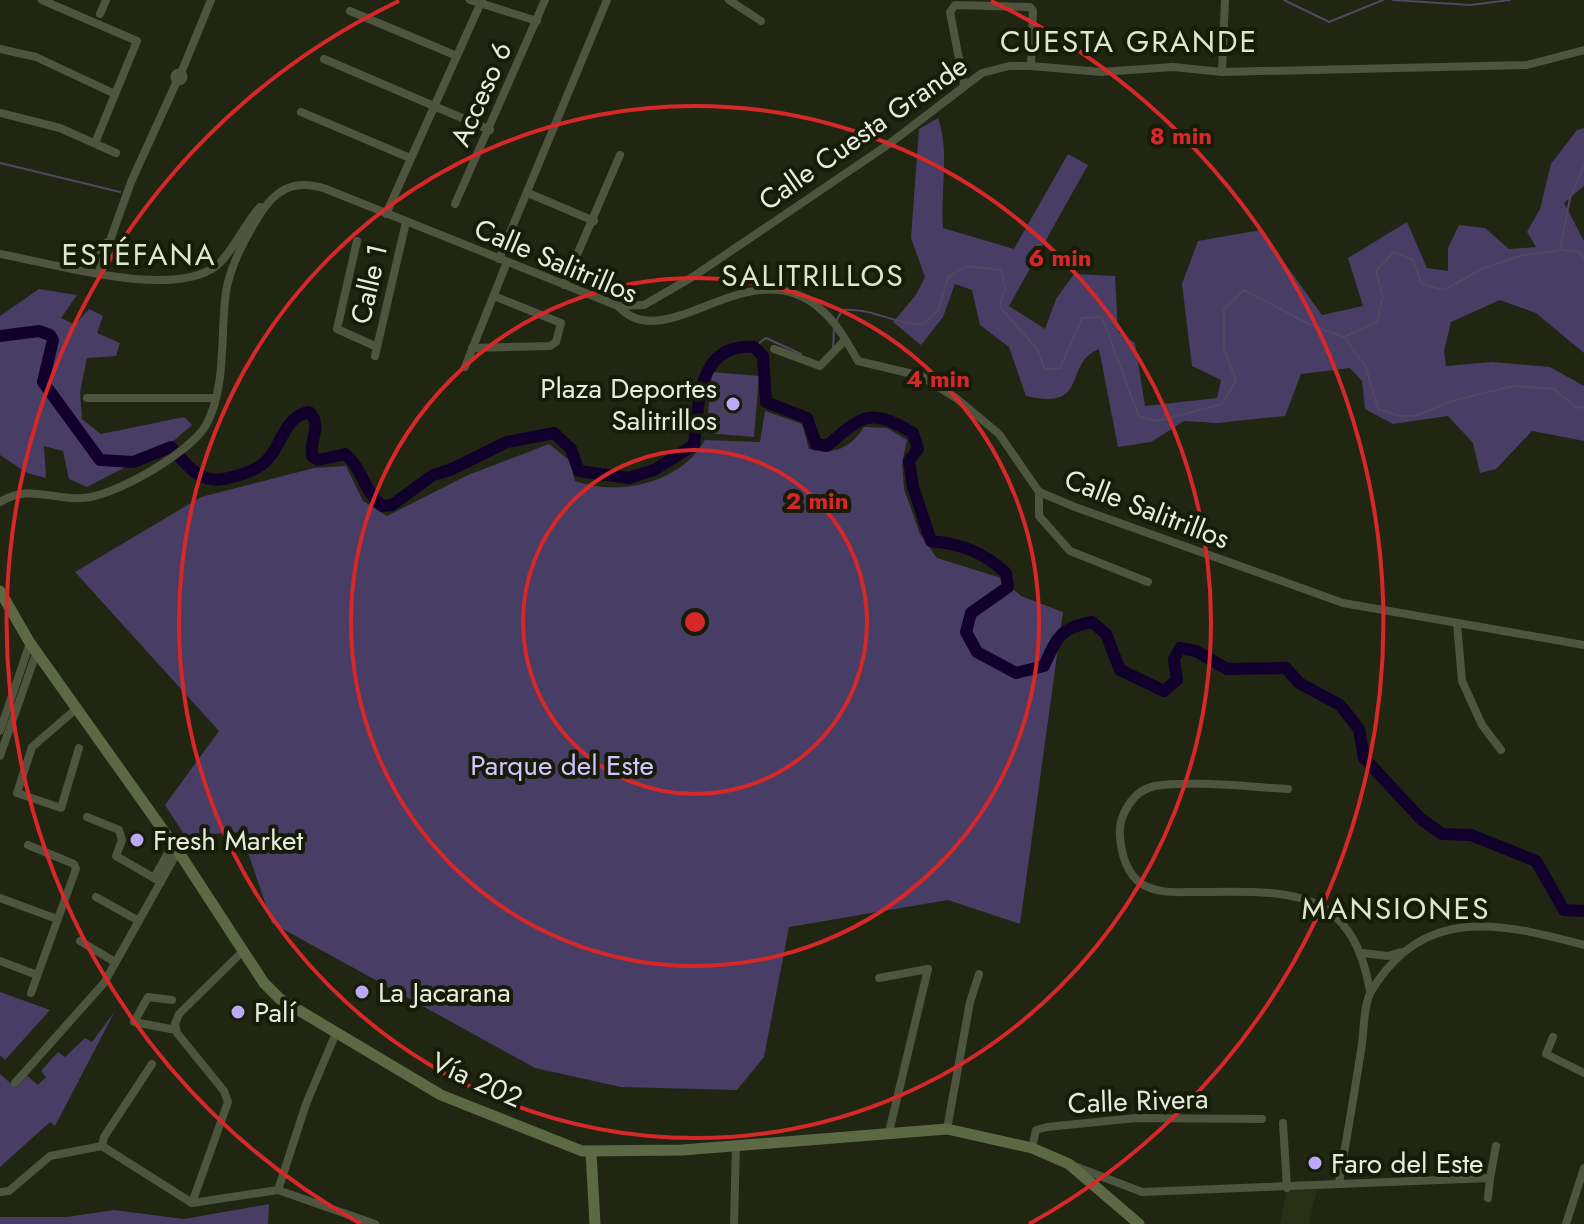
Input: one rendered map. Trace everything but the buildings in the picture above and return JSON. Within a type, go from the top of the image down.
[{"type":"main road","name":"Vía 202","points":[[0,591],[76,709],[176,848],[242,952],[280,999],[441,1095],[591,1152],[947,1129],[1032,1148],[1069,1164],[1139,1224]]},
{"type":"main road","points":[[591,1152],[595,1224]]},
{"type":"street","points":[[42,0],[137,41],[95,143]]},
{"type":"street","points":[[100,14],[106,0]]},
{"type":"street","points":[[98,274],[106,242],[211,0]]},
{"type":"street","points":[[470,0],[537,21]]},
{"type":"street","name":"Acceso 6","points":[[455,204],[545,0]]},
{"type":"street","points":[[465,367],[494,296],[503,260],[528,193],[607,0]]},
{"type":"street","points":[[729,0],[743,4],[761,21]]},
{"type":"street","points":[[1222,72],[1225,0]]},
{"type":"street","points":[[386,214],[481,2]]},
{"type":"street","points":[[964,85],[950,12],[955,5],[1030,7],[1033,11],[1031,66]]},
{"type":"street","points":[[350,11],[457,56]]},
{"type":"street","points":[[0,49],[36,57],[115,94]]},
{"type":"street","name":"Calle Cuesta Grande","points":[[618,306],[644,305],[694,276],[889,144],[964,85],[994,69],[1031,66],[1101,72],[1173,67],[1222,72],[1527,65],[1584,50]]},
{"type":"street","points":[[324,59],[490,130]]},
{"type":"street","points":[[301,112],[410,158]]},
{"type":"street","points":[[0,113],[60,128],[116,153]]},
{"type":"street","points":[[564,285],[620,155]]},
{"type":"street","name":"Calle Salitrillos","points":[[269,198],[281,189],[304,184],[618,306],[628,317],[666,321],[745,290],[763,290],[802,298],[831,320],[858,361],[921,376],[979,415],[999,434],[1039,492],[1343,603],[1584,645]]},
{"type":"street","points":[[528,193],[594,221]]},
{"type":"street","points":[[0,254],[140,280],[206,272],[219,264],[244,225],[269,198]]},
{"type":"street","points":[[0,502],[24,491],[69,498],[103,494],[187,445],[207,424],[215,398],[230,276],[248,234],[269,198]]},
{"type":"street","name":"Calle 1","points":[[357,241],[337,329],[376,351],[406,222]]},
{"type":"street","points":[[87,271],[94,253],[106,242]]},
{"type":"street","points":[[472,348],[550,346],[556,342],[561,323],[494,296]]},
{"type":"street","points":[[774,349],[820,366],[843,336]]},
{"type":"street","points":[[87,398],[215,398]]},
{"type":"street","points":[[1039,492],[1039,516],[1070,551],[1148,582]]},
{"type":"street","points":[[1457,623],[1459,665],[1465,690],[1482,725],[1501,750]]},
{"type":"street","points":[[1,751],[34,647]]},
{"type":"street","points":[[0,731],[18,693]]},
{"type":"street","points":[[76,709],[32,747],[17,793],[61,808],[79,748]]},
{"type":"street","points":[[1288,789],[1153,786],[1141,792],[1123,814],[1119,829],[1123,857],[1140,884],[1163,892],[1270,893],[1307,900],[1340,921],[1362,953],[1370,991],[1339,1183]]},
{"type":"street","points":[[87,817],[119,830],[122,840],[116,856],[158,880]]},
{"type":"street","points":[[28,845],[76,866],[31,993]]},
{"type":"street","points":[[15,1083],[104,983],[176,848]]},
{"type":"street","points":[[96,897],[139,921]]},
{"type":"street","points":[[0,898],[57,919]]},
{"type":"street","points":[[1362,953],[1388,956],[1403,951],[1442,928],[1463,925],[1526,931],[1584,945]]},
{"type":"street","points":[[80,941],[115,962]]},
{"type":"street","points":[[1370,991],[1403,951]]},
{"type":"street","points":[[176,1030],[179,1014],[242,952]]},
{"type":"street","points":[[0,961],[37,975]]},
{"type":"street","points":[[879,978],[928,969],[889,1132]]},
{"type":"street","points":[[947,1129],[970,1002],[979,974]]},
{"type":"street","points":[[172,1000],[148,997],[134,1022],[176,1030],[224,1091],[228,1102],[192,1203]]},
{"type":"street","points":[[278,1190],[306,1104],[336,1033]]},
{"type":"street","points":[[1553,1037],[1546,1054],[1584,1073]]},
{"type":"street","points":[[102,1146],[104,1137],[152,1064]]},
{"type":"street","name":"Calle Rivera","points":[[1032,1148],[1036,1130],[1047,1127],[1136,1118],[1262,1119]]},
{"type":"street","points":[[1283,1123],[1287,1188]]},
{"type":"street","points":[[734,1224],[736,1145]]},
{"type":"street","points":[[0,1192],[9,1191],[50,1156],[102,1146],[192,1203],[278,1190],[375,1224]]},
{"type":"street","points":[[1488,1198],[1496,1146]]},
{"type":"street","points":[[1069,1164],[1104,1180],[1142,1192],[1490,1178]]},
{"type":"street","points":[[1566,1224],[1584,1168]]},
{"type":"shaded area","points":[[1318,1186],[1309,1224],[1280,1224],[1287,1188]]},
{"type":"green space","points":[[938,118],[944,158],[943,228],[1014,249],[1068,154],[1088,165],[1009,306],[1045,329],[1056,299],[1074,274],[1115,276],[1118,332],[1135,343],[1145,406],[1217,398],[1221,380],[1192,366],[1182,284],[1198,241],[1261,230],[1322,315],[1363,306],[1348,258],[1407,222],[1427,268],[1448,271],[1448,248],[1459,225],[1485,228],[1509,249],[1536,247],[1527,232],[1540,209],[1551,164],[1577,130],[1584,128],[1584,186],[1564,203],[1584,241],[1584,353],[1536,313],[1500,300],[1451,322],[1444,351],[1446,366],[1492,362],[1550,367],[1584,386],[1584,441],[1532,431],[1496,469],[1480,473],[1473,443],[1448,416],[1393,424],[1365,409],[1362,381],[1350,368],[1301,374],[1285,416],[1217,423],[1184,421],[1151,442],[1118,447],[1099,349],[1081,365],[1068,392],[1046,399],[1026,396],[1009,347],[980,325],[972,290],[955,284],[943,317],[921,345],[893,322],[916,295],[925,277],[911,238],[919,129]]},
{"type":"green space","points":[[39,289],[77,295],[61,318],[75,325],[89,309],[103,316],[97,333],[120,343],[116,356],[87,358],[80,392],[82,419],[101,434],[184,417],[192,425],[170,444],[87,487],[69,479],[63,451],[44,446],[46,478],[27,473],[0,455],[0,316]]},
{"type":"green space","name":"Plaza Deportes Salitrillos","points":[[712,372],[759,376],[754,437],[706,433]]},
{"type":"green space","name":"Parque del Este","points":[[765,411],[802,424],[809,449],[826,451],[841,448],[853,441],[864,427],[887,428],[907,440],[902,463],[904,489],[920,534],[937,558],[998,577],[1021,596],[1063,612],[1020,924],[948,900],[789,927],[764,1057],[737,1090],[621,1087],[535,1068],[272,923],[241,832],[185,836],[165,805],[219,731],[75,572],[201,497],[314,468],[346,466],[363,501],[387,516],[468,475],[549,444],[569,460],[575,481],[592,486],[629,486],[648,483],[681,467],[705,440],[760,442]]},
{"type":"green space","points":[[0,992],[50,1010],[5,1060],[0,1055]]},
{"type":"green space","points":[[115,1011],[55,1126],[50,1122],[0,1167],[0,1074],[16,1088],[27,1076],[38,1085],[46,1077],[41,1071],[58,1052],[65,1057],[85,1038],[92,1042]]},
{"type":"green space","points":[[269,1204],[268,1224],[0,1224],[0,1217],[67,1217],[114,1210],[184,1219]]},
{"type":"waterway","points":[[1284,0],[1329,22],[1383,0]]},
{"type":"waterway","points":[[1393,0],[1470,5],[1510,0]]},
{"type":"waterway","points":[[0,163],[120,192]]},
{"type":"waterway","points":[[1346,336],[1377,322],[1383,297],[1376,271],[1394,252],[1413,260],[1422,284],[1444,290],[1482,269],[1520,256],[1560,250],[1570,198],[1584,166]]},
{"type":"waterway","points":[[1560,250],[1579,252],[1584,258]]},
{"type":"waterway","points":[[836,322],[842,310],[853,310],[923,324],[938,311],[948,277],[966,266],[1001,270],[1005,287],[1000,307],[1037,349],[1045,369],[1060,368],[1082,318],[1102,317],[1139,417],[1158,421],[1222,404],[1236,380],[1224,349],[1224,309],[1244,290],[1309,324],[1344,337],[1366,367],[1378,409],[1399,416],[1415,416],[1455,400],[1514,386],[1554,389],[1576,407],[1584,408]]},
{"type":"waterway","points":[[833,349],[834,328]]},
{"type":"waterway","points":[[0,336],[39,331],[50,335],[53,340],[43,382],[100,460],[133,462],[171,447],[197,474],[222,479],[246,473],[262,464],[272,455],[288,425],[309,412],[315,422],[312,456],[318,460],[345,454],[382,506],[392,505],[433,475],[507,442],[554,433],[571,449],[579,471],[629,478],[654,470],[694,445],[700,394],[711,365],[735,348],[754,347],[763,356],[766,402],[807,418],[816,444],[827,446],[849,427],[867,418],[886,420],[913,433],[918,449],[909,461],[913,487],[931,541],[972,550],[1006,573],[1008,587],[971,613],[966,632],[977,652],[1016,673],[1044,666],[1061,635],[1073,627],[1092,622],[1106,634],[1120,670],[1164,691],[1177,680],[1174,659],[1180,648],[1196,651],[1227,669],[1286,668],[1299,683],[1340,705],[1359,729],[1364,758],[1421,819],[1442,834],[1471,835],[1536,861],[1564,910],[1584,911]]},
{"type":"waterway","points":[[754,347],[766,338],[801,354]]},
{"type":"place","name":"Plaza Deportes Salitrillos","points":[[733,404]]},
{"type":"place","name":"Fresh Market","points":[[137,840]]},
{"type":"place","name":"La Jacarana","points":[[362,992]]},
{"type":"place","name":"Palí","points":[[238,1012]]},
{"type":"place","name":"Faro del Este","points":[[1315,1163]]},
{"type":"district","name":"CUESTA GRANDE","points":[[1129,41]]},
{"type":"district","name":"ESTÉFANA","points":[[139,254]]},
{"type":"district","name":"SALITRILLOS","points":[[813,275]]},
{"type":"district","name":"MANSIONES","points":[[1396,908]]}]
